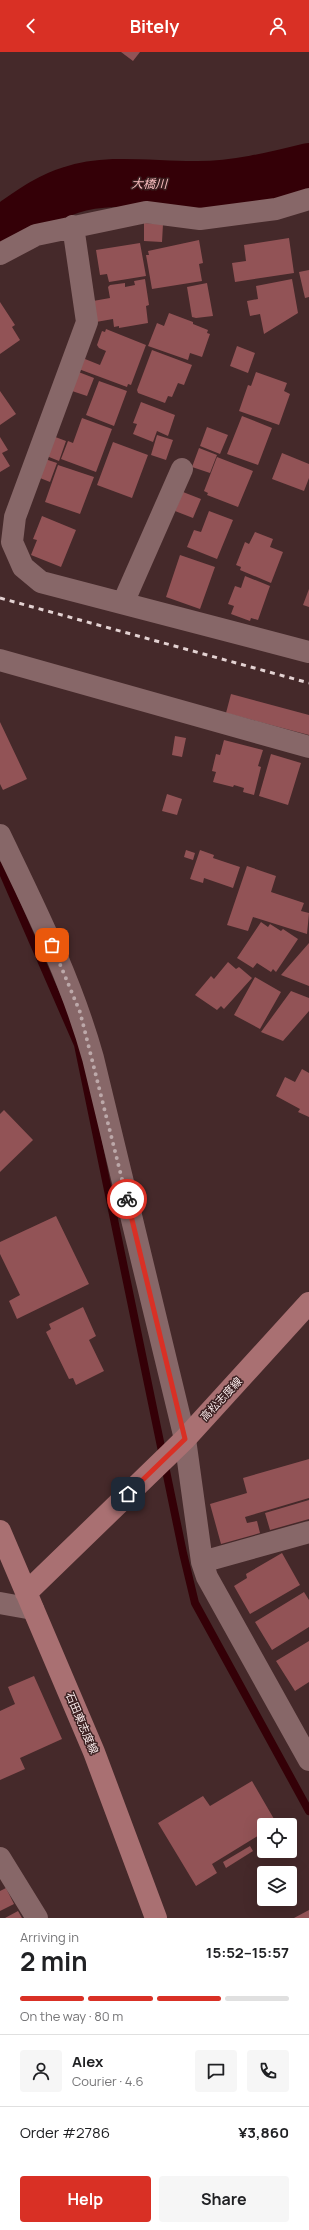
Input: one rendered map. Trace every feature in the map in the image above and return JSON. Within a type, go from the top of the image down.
[{"type":"main road","name":"高松志度線","points":[[30,1601],[185,1439],[309,1303]]},
{"type":"main road","name":"石田東志度線","points":[[0,1531],[94,1752],[156,1918]]},
{"type":"street","points":[[0,254],[36,234],[146,212],[200,219],[276,209],[309,199]]},
{"type":"street","points":[[12,542],[15,517],[87,322],[73,226]]},
{"type":"street","points":[[123,603],[182,469]]},
{"type":"street","points":[[0,523],[12,542],[23,567],[41,582],[309,652]]},
{"type":"street","points":[[0,660],[309,747]]},
{"type":"street","points":[[0,835],[59,959],[80,1012],[93,1058],[185,1439],[202,1562],[207,1577],[309,1760]]},
{"type":"street","points":[[202,1562],[309,1532]]},
{"type":"street","points":[[0,1603],[30,1601]]},
{"type":"street","points":[[0,1858],[37,1918]]},
{"type":"building","points":[[121,52],[140,52],[133,61]]},
{"type":"building","points":[[144,223],[163,224],[162,242],[144,241]]},
{"type":"building","points":[[289,238],[294,273],[235,282],[232,263],[246,261],[244,245]]},
{"type":"building","points":[[199,240],[203,263],[199,264],[202,281],[152,289],[146,255],[149,255],[148,251]]},
{"type":"building","points":[[140,243],[146,276],[109,282],[107,274],[100,275],[96,250]]},
{"type":"building","points":[[309,270],[309,297],[305,298],[299,272]]},
{"type":"building","points":[[145,279],[149,305],[146,306],[148,323],[119,328],[119,326],[114,327],[113,319],[96,322],[93,301],[110,298],[108,287],[110,285],[125,283],[125,287],[135,285],[134,281]]},
{"type":"building","points":[[292,279],[298,313],[264,334],[260,314],[250,316],[247,301],[258,299],[256,286]]},
{"type":"building","points":[[207,283],[213,316],[192,317],[187,287]]},
{"type":"building","points":[[0,302],[15,325],[12,327],[20,340],[0,354]]},
{"type":"building","points":[[169,313],[193,322],[193,324],[208,330],[207,333],[210,334],[202,357],[190,353],[188,360],[148,346],[157,323],[164,326]]},
{"type":"building","points":[[106,329],[146,345],[131,385],[128,384],[127,387],[76,368],[80,357],[100,365],[106,351],[99,348],[97,345],[102,331],[105,332]]},
{"type":"building","points":[[237,346],[255,353],[248,373],[230,366]]},
{"type":"building","points":[[152,350],[192,365],[184,385],[178,383],[172,397],[168,396],[165,403],[138,393],[137,390]]},
{"type":"building","points":[[76,371],[94,378],[87,396],[69,390]]},
{"type":"building","points":[[256,372],[287,383],[284,391],[290,394],[279,425],[239,411],[248,385],[251,386]]},
{"type":"building","points":[[99,381],[127,391],[114,426],[86,415]]},
{"type":"building","points":[[0,391],[16,414],[0,425]]},
{"type":"building","points":[[141,402],[175,415],[168,436],[157,431],[153,442],[133,434],[137,424],[133,423]]},
{"type":"building","points":[[242,416],[272,428],[258,465],[227,454]]},
{"type":"building","points":[[82,418],[112,429],[96,472],[61,459],[68,441],[73,443]]},
{"type":"building","points":[[207,427],[228,435],[220,454],[200,446]]},
{"type":"building","points":[[50,435],[66,441],[59,461],[44,455]]},
{"type":"building","points":[[157,435],[173,440],[166,460],[151,455]]},
{"type":"building","points":[[0,437],[8,450],[2,453],[10,466],[0,472]]},
{"type":"building","points":[[113,442],[148,455],[132,498],[97,485]]},
{"type":"building","points":[[199,448],[217,455],[210,473],[192,467]]},
{"type":"building","points":[[282,453],[309,464],[309,478],[304,491],[272,479]]},
{"type":"building","points":[[217,457],[253,471],[238,507],[207,495],[208,493],[204,491]]},
{"type":"building","points":[[42,458],[57,463],[50,482],[35,476]]},
{"type":"building","points":[[58,465],[94,477],[80,514],[45,502]]},
{"type":"building","points":[[183,492],[201,499],[193,518],[175,511]]},
{"type":"building","points":[[209,511],[233,520],[217,559],[187,547],[194,530],[201,532]]},
{"type":"building","points":[[42,516],[76,530],[61,567],[31,555],[37,540],[33,539]]},
{"type":"building","points":[[255,532],[273,539],[270,547],[283,552],[271,583],[240,570],[241,567],[236,565],[245,542],[249,544]]},
{"type":"building","points":[[180,555],[215,567],[200,609],[166,597]]},
{"type":"building","points":[[245,576],[270,586],[258,620],[251,618],[250,621],[231,614],[234,606],[228,604],[235,586],[241,588]]},
{"type":"building","points":[[309,589],[309,607],[303,605]]},
{"type":"building","points":[[231,694],[309,715],[309,735],[226,713]]},
{"type":"building","points":[[0,722],[27,779],[3,790],[0,784]]},
{"type":"building","points":[[175,736],[186,738],[182,757],[172,755]]},
{"type":"building","points":[[224,740],[263,750],[258,766],[261,767],[254,795],[243,792],[244,788],[213,782],[216,772],[212,771],[216,754],[220,755]]},
{"type":"building","points":[[271,754],[301,763],[288,805],[259,796]]},
{"type":"building","points":[[167,794],[182,799],[177,815],[162,811]]},
{"type":"building","points":[[186,850],[195,853],[193,860],[184,857]]},
{"type":"building","points":[[200,850],[214,855],[213,858],[240,867],[233,888],[204,878],[203,883],[190,879]]},
{"type":"building","points":[[247,866],[276,876],[271,892],[304,903],[301,911],[309,913],[307,934],[253,917],[248,931],[227,925]]},
{"type":"building","points":[[261,922],[268,927],[270,924],[281,931],[283,929],[298,939],[276,972],[273,969],[271,972],[257,963],[253,968],[237,958]]},
{"type":"building","points":[[309,943],[309,986],[281,975]]},
{"type":"building","points":[[228,962],[236,969],[239,967],[252,978],[224,1009],[221,1006],[217,1010],[195,995],[211,976],[214,979]]},
{"type":"building","points":[[255,977],[281,992],[260,1029],[234,1015]]},
{"type":"building","points":[[291,991],[309,998],[309,1011],[283,1041],[261,1032]]},
{"type":"building","points":[[302,1069],[309,1073],[309,1117],[298,1112],[300,1109],[276,1096],[285,1077],[295,1082]]},
{"type":"building","points":[[4,1110],[33,1140],[0,1172],[0,1114]]},
{"type":"building","points":[[56,1216],[89,1284],[17,1319],[9,1301],[20,1295],[0,1254],[0,1242]]},
{"type":"building","points":[[83,1307],[96,1336],[89,1340],[104,1371],[76,1385],[73,1378],[69,1379],[46,1332],[51,1329],[49,1324]]},
{"type":"building","points":[[309,1459],[309,1498],[245,1517],[247,1523],[257,1521],[260,1533],[221,1544],[210,1504],[247,1493],[243,1478]]},
{"type":"building","points":[[309,1500],[309,1519],[270,1530],[265,1513]]},
{"type":"building","points":[[282,1553],[300,1585],[250,1614],[234,1586],[247,1578],[246,1574]]},
{"type":"building","points":[[304,1592],[309,1600],[309,1627],[272,1650],[255,1622]]},
{"type":"building","points":[[309,1641],[309,1682],[295,1691],[276,1661]]},
{"type":"building","points":[[34,1676],[62,1739],[20,1758],[25,1769],[0,1780],[0,1711],[15,1704],[8,1687]]},
{"type":"building","points":[[252,1781],[273,1818],[257,1818],[257,1836],[212,1864],[217,1873],[196,1886],[158,1823],[203,1796],[210,1806]]},
{"type":"building","points":[[250,1846],[253,1851],[226,1868],[223,1862]]},
{"type":"building","points":[[6,1888],[14,1904],[0,1911],[0,1891]]},
{"type":"building","points":[[309,1910],[309,1918],[294,1918]]},
{"type":"building","points":[[18,1911],[22,1918],[5,1918]]},
{"type":"waterway","name":"大橋川","points":[[0,231],[34,208],[61,193],[86,186],[118,183],[212,185],[268,177],[309,167]]},
{"type":"waterway","points":[[0,866],[78,1045],[183,1553],[195,1603],[309,1811]]},
{"type":"railway","points":[[0,598],[309,683]]},
{"type":"way so far","points":[[52,945],[80,1012],[93,1058],[127,1199]]},
{"type":"route","points":[[127,1199],[185,1439],[128,1494]]}]
